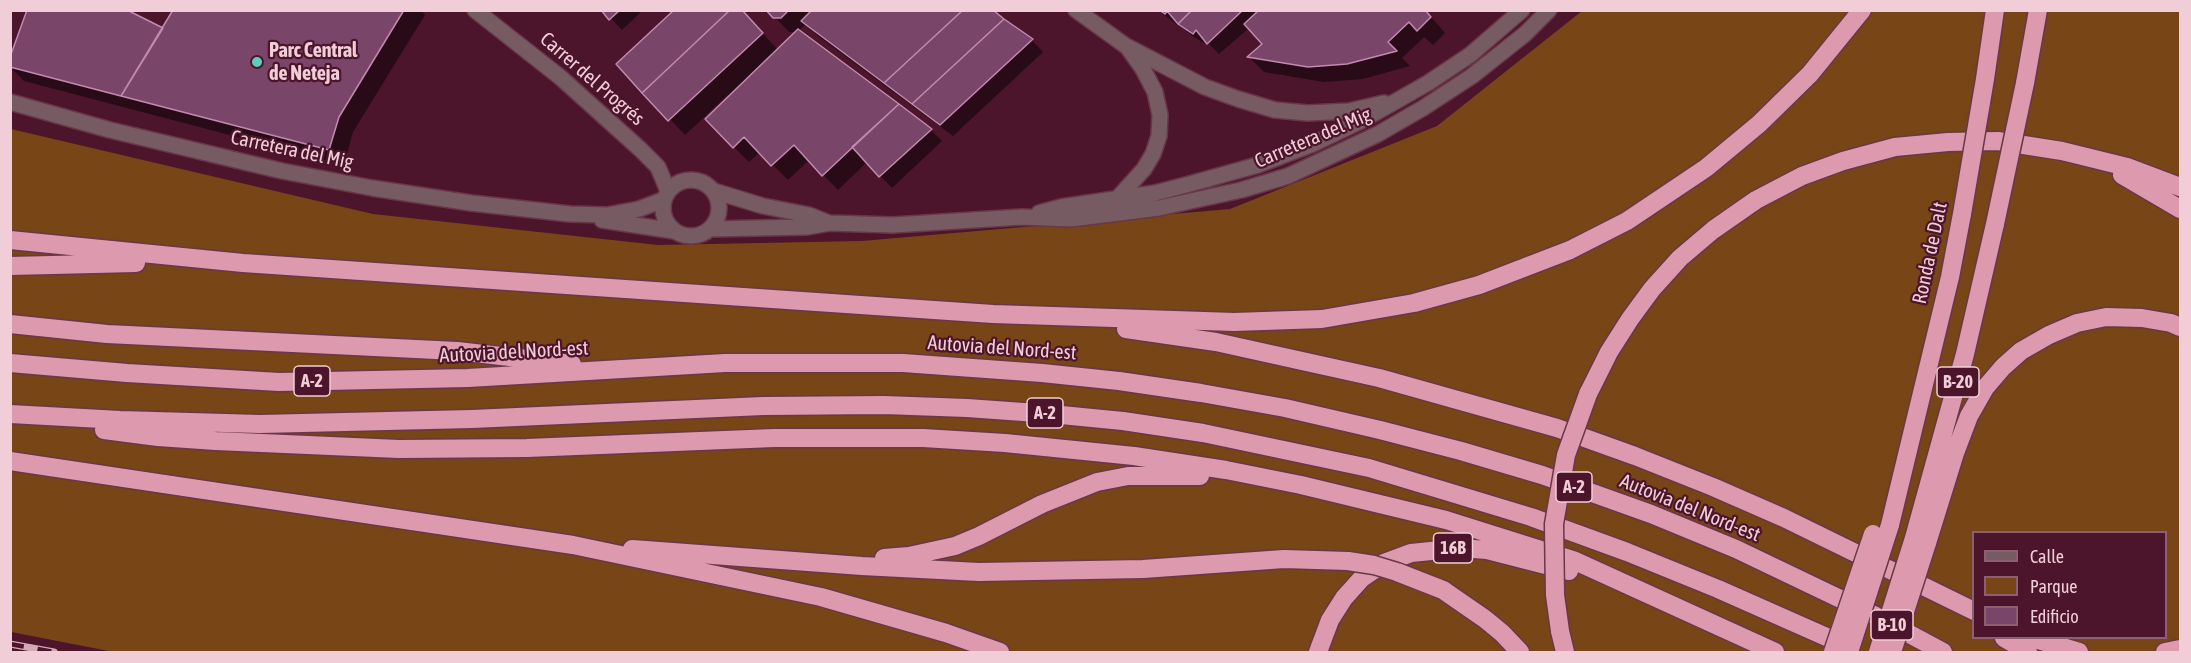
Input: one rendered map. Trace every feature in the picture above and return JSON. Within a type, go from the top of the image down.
[{"type":"highway","points":[[10,240],[243,263],[993,314],[1184,321],[1294,321],[1353,315],[1449,294],[1487,282],[1570,250],[1627,221],[1679,188],[1732,148],[1787,99],[1831,51],[1862,10]]},
{"type":"highway","name":"Ronda de Dalt","points":[[1896,502],[1950,277],[1995,10]]},
{"type":"highway","name":"B-20","points":[[1878,652],[1921,540],[1995,224],[2038,10]]},
{"type":"highway","points":[[1565,652],[1555,595],[1554,524],[1566,455],[1588,394],[1609,352],[1630,319],[1652,289],[1680,258],[1713,230],[1756,200],[1802,176],[1843,160],[1895,147],[1948,142],[1998,141],[2062,151],[2127,168],[2181,187]]},
{"type":"highway","points":[[2062,151],[2127,177],[2181,209]]},
{"type":"highway","points":[[12,266],[243,263]]},
{"type":"highway","points":[[993,314],[1114,327],[1216,342],[1400,383],[1557,428],[1635,456],[1743,500],[1972,610]]},
{"type":"highway","points":[[1892,652],[1921,540],[1970,416],[1985,388],[2003,367],[2021,351],[2077,323],[2106,317],[2142,318],[2181,327]]},
{"type":"highway","points":[[10,324],[107,334],[457,351],[621,369]]},
{"type":"highway","name":"Autovia del Nord-est","points":[[10,363],[279,382],[468,378],[725,363],[903,363],[1042,373],[1202,393],[1285,408],[1461,451],[1651,514],[1736,549],[1876,616],[1943,652]]},
{"type":"highway","name":"A-2","points":[[10,416],[260,424],[451,419],[764,406],[884,405],[967,408],[1123,421],[1203,434],[1369,468],[1531,517],[1627,552],[1718,589],[1832,646]]},
{"type":"highway","points":[[10,416],[158,437],[399,449],[527,448],[797,438],[923,438],[1005,442],[1154,459],[1300,485],[1457,523],[1573,560],[1775,652]]},
{"type":"highway","points":[[10,461],[573,545],[821,597],[936,630],[1000,652]]},
{"type":"highway","points":[[10,470],[171,485]]},
{"type":"highway","points":[[792,560],[862,559],[931,553],[979,536],[1066,493],[1097,482],[1128,476],[1200,476],[1300,485]]},
{"type":"highway","points":[[1832,646],[1873,534],[1896,502]]},
{"type":"highway","name":"B-20","points":[[1849,652],[1896,502]]},
{"type":"highway","points":[[573,545],[979,572],[1143,569],[1284,559],[1348,561],[1385,568],[1443,590],[1485,619],[1520,652]]},
{"type":"highway","name":"16B","points":[[1318,652],[1330,620],[1344,598],[1356,585],[1384,563],[1410,553],[1461,548],[1487,550],[1634,588]]},
{"type":"highway","points":[[1855,553],[1972,618]]},
{"type":"highway","points":[[2006,639],[2028,652]]},
{"type":"highway","points":[[2035,639],[2079,652]]},
{"type":"highway","name":"B-10","points":[[1832,646],[1856,652]]},
{"type":"highway","points":[[2165,652],[2181,649]]},
{"type":"street","name":"Carrer del Progrés","points":[[475,10],[560,76],[640,149],[658,167],[666,195]]},
{"type":"street","points":[[1076,10],[1126,46],[1205,87],[1275,110],[1308,113],[1349,111],[1401,99]]},
{"type":"street","name":"Carretera del Mig","points":[[1022,217],[1061,207],[1155,193],[1286,155],[1361,121],[1401,99],[1470,55],[1522,10]]},
{"type":"street","name":"Carretera del Mig","points":[[710,230],[807,227],[830,223],[892,225],[1022,217],[1071,219],[1159,208],[1241,190],[1287,176],[1378,134],[1423,108],[1480,69],[1525,34],[1549,10]]},
{"type":"street","points":[[1116,200],[1144,169],[1153,154],[1159,136],[1160,115],[1155,92],[1143,69],[1126,46]]},
{"type":"street","name":"Carretera del Mig","points":[[10,102],[110,130],[282,171],[438,198],[570,214],[674,231]]},
{"type":"street","points":[[691,180],[699,181],[714,191],[719,211],[710,230],[692,236],[682,235],[669,226],[663,213],[666,195],[674,185],[691,180]]},
{"type":"street","name":"Carretera del Mig","points":[[714,191],[762,206],[809,215],[830,223]]},
{"type":"street","name":"Carretera del Mig","points":[[570,214],[607,215],[625,212],[666,195]]},
{"type":"green space","points":[[1582,11],[2180,11],[2180,652],[114,652],[11,632],[11,129],[373,214],[658,245],[862,241],[1230,209],[1437,126]]},
{"type":"building","points":[[27,10],[127,10],[163,28],[121,96],[10,67],[10,57]]},
{"type":"building","name":"Parc Central de Neteja","points":[[173,10],[404,10],[339,117],[329,150],[121,96]]},
{"type":"building","points":[[601,10],[620,10],[609,20]]},
{"type":"building","points":[[674,10],[730,10],[642,93],[616,64]]},
{"type":"building","points":[[730,10],[742,10],[763,33],[668,121],[642,93]]},
{"type":"building","points":[[766,10],[789,10],[781,18],[773,18]]},
{"type":"building","points":[[812,10],[963,10],[884,83],[801,21]]},
{"type":"building","points":[[963,10],[993,10],[1004,19],[912,104],[884,83]]},
{"type":"building","points":[[1159,10],[1192,10],[1178,24],[1167,11],[1165,14]]},
{"type":"building","points":[[1192,10],[1243,10],[1207,44],[1196,30],[1193,34],[1178,24]]},
{"type":"building","points":[[1259,10],[1425,10],[1431,17],[1417,31],[1409,22],[1388,42],[1397,51],[1347,64],[1308,67],[1247,57],[1262,44],[1244,24]]},
{"type":"building","points":[[1004,19],[1033,39],[940,125],[912,104]]},
{"type":"building","points":[[798,29],[899,104],[822,176],[794,145],[771,166],[744,137],[733,148],[705,119]]},
{"type":"building","points":[[899,104],[932,129],[879,177],[852,147]]},
{"type":"railway","points":[[10,644],[54,652]]},
{"type":"place","name":"Parc Central de Neteja","points":[[257,62]]}]
